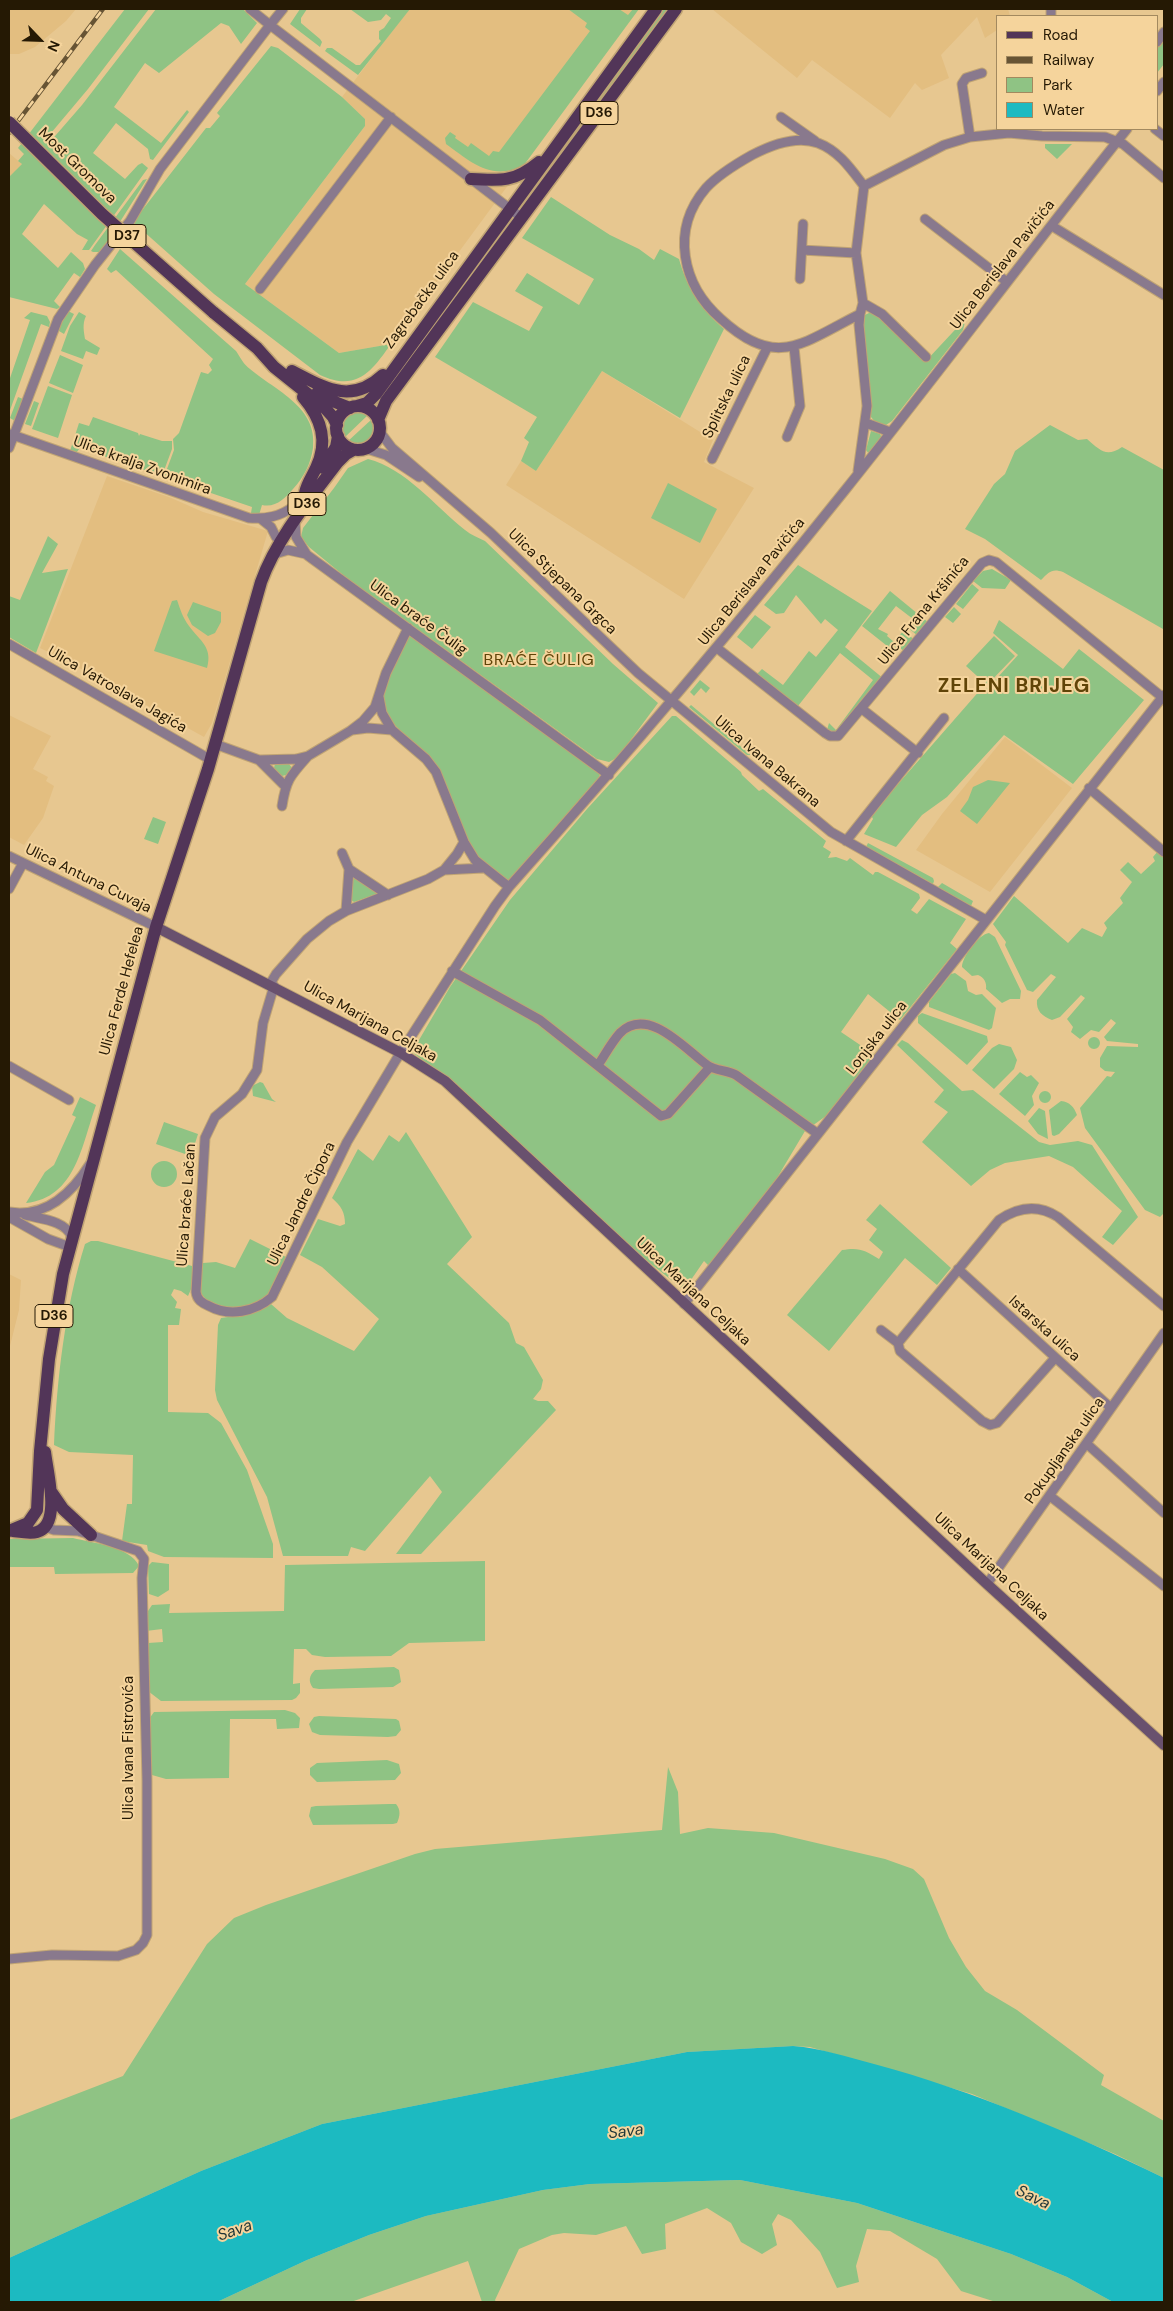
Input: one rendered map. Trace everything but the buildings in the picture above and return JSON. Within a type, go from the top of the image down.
[{"type":"main road","name":"Zagrebačka ulica","points":[[354,407],[364,405],[372,398],[656,9]]},
{"type":"main road","name":"Zagrebačka ulica","points":[[379,426],[386,401],[676,9]]},
{"type":"main road","name":"Most Gromova","points":[[9,122],[102,214],[213,312],[257,348],[272,356],[293,377]]},
{"type":"main road","points":[[471,179],[499,180],[513,178],[530,170],[549,155]]},
{"type":"main road","points":[[293,377],[340,392],[356,391],[373,384],[401,357]]},
{"type":"main road","points":[[293,377],[330,400],[370,410],[379,426]]},
{"type":"main road","points":[[293,377],[330,412],[337,431],[347,447],[353,450],[367,448]]},
{"type":"main road","points":[[293,377],[320,422],[324,444],[319,461],[304,493]]},
{"type":"main road","name":"D36","points":[[272,559],[276,537],[294,506],[334,453],[341,415],[354,407]]},
{"type":"main road","name":"D36","points":[[367,448],[376,442],[379,426]]},
{"type":"main road","name":"D36","points":[[272,559],[295,520],[338,462],[353,450]]},
{"type":"main road","name":"Ulica Ferde Hefelea","points":[[36,1510],[40,1451],[54,1320],[71,1242],[156,927],[211,760],[253,608],[272,559]]},
{"type":"main road","name":"Ulica Marijana Celjaka","points":[[156,927],[401,1053],[445,1081],[684,1304],[1164,1745]]},
{"type":"main road","name":"Ulica Ferde Hefelea","points":[[43,1435],[50,1488],[51,1516],[45,1527]]},
{"type":"main road","points":[[50,1488],[60,1504],[91,1535]]},
{"type":"main road","points":[[36,1510],[45,1527]]},
{"type":"main road","points":[[9,1531],[28,1523],[36,1510]]},
{"type":"main road","name":"Ulica Ivana Fistrovića","points":[[9,1531],[31,1532],[45,1527]]},
{"type":"street","points":[[250,9],[522,218]]},
{"type":"street","points":[[9,448],[11,434],[58,319],[95,265],[130,221],[160,169],[283,9]]},
{"type":"street","points":[[970,137],[962,84],[966,78],[982,73]]},
{"type":"street","points":[[781,117],[843,159],[864,186],[856,253],[864,303],[860,314],[867,406],[858,473]]},
{"type":"street","points":[[260,289],[392,118]]},
{"type":"street","name":"Ulica Berislava Pavičića","points":[[401,1053],[509,887],[673,702],[858,473],[1126,130]]},
{"type":"street","points":[[864,186],[935,149],[970,137],[1009,133],[1042,136],[1093,132],[1118,141],[1164,178]]},
{"type":"street","points":[[817,143],[800,140],[773,145],[747,158],[705,189],[691,213],[683,237],[683,249],[688,272],[704,302],[737,333],[766,348],[794,347],[860,314]]},
{"type":"street","points":[[925,219],[1007,282]]},
{"type":"street","points":[[800,279],[803,224]]},
{"type":"street","points":[[1052,226],[1164,295]]},
{"type":"street","points":[[802,250],[856,253]]},
{"type":"street","points":[[864,303],[882,314],[926,357]]},
{"type":"street","points":[[787,437],[800,406],[794,347]]},
{"type":"street","name":"Splitska ulica","points":[[712,459],[766,348]]},
{"type":"street","points":[[866,423],[890,432]]},
{"type":"street","name":"Ulica Stjepana Grgca","points":[[379,426],[392,448],[491,533],[606,644],[673,702]]},
{"type":"street","name":"Ulica kralja Zvonimira","points":[[11,434],[249,518],[261,519],[284,513],[294,506]]},
{"type":"street","name":"Ulica Stjepana Grgca","points":[[367,448],[386,456],[432,484]]},
{"type":"street","points":[[261,519],[271,527],[276,537]]},
{"type":"street","name":"Ulica braće Čulig","points":[[295,520],[296,537],[308,555],[609,775]]},
{"type":"street","name":"Ulica braće Čulig","points":[[272,559],[288,550],[308,555]]},
{"type":"street","name":"Ulica Frana Kršinića","points":[[717,648],[830,736],[840,735],[982,563],[988,560],[996,562],[1163,696]]},
{"type":"street","points":[[282,806],[288,778],[308,756],[350,731],[368,716],[379,696],[388,666],[408,628]]},
{"type":"street","name":"Ulica Vatroslava Jagića","points":[[9,644],[211,760]]},
{"type":"street","points":[[379,696],[382,713],[392,730],[426,759],[436,772],[464,842],[475,860],[509,887]]},
{"type":"street","name":"Lonjska ulica","points":[[684,1304],[1163,696]]},
{"type":"street","name":"Ulica Ivana Bakrana","points":[[673,702],[831,832],[986,920]]},
{"type":"street","points":[[862,709],[918,753]]},
{"type":"street","points":[[846,841],[944,718]]},
{"type":"street","points":[[350,731],[368,728],[392,730]]},
{"type":"street","points":[[215,744],[260,760],[284,760],[308,756]]},
{"type":"street","points":[[260,760],[285,786]]},
{"type":"street","points":[[1089,788],[1164,852]]},
{"type":"street","points":[[444,870],[458,854],[464,842]]},
{"type":"street","points":[[342,853],[349,869],[346,911]]},
{"type":"street","name":"Ulica Antuna Cuvaja","points":[[9,856],[156,927]]},
{"type":"street","points":[[9,889],[23,863]]},
{"type":"street","points":[[444,870],[483,868]]},
{"type":"street","points":[[349,869],[388,894]]},
{"type":"street","name":"Ulica braće Lačan","points":[[197,1297],[196,1257],[205,1138],[215,1116],[242,1094],[257,1070],[263,1023],[276,974],[307,938],[329,921],[346,911],[428,879],[444,870]]},
{"type":"street","points":[[452,972],[540,1020],[663,1116],[710,1067]]},
{"type":"street","points":[[598,1065],[621,1033],[627,1028],[640,1025],[655,1027],[671,1035],[710,1067],[729,1071],[818,1134]]},
{"type":"street","name":"Ulica Jandre Čipora","points":[[197,1297],[216,1310],[231,1312],[256,1307],[272,1297],[344,1148],[401,1053]]},
{"type":"street","points":[[9,1066],[69,1100]]},
{"type":"street","points":[[11,1214],[38,1210],[64,1197],[79,1182],[92,1160]]},
{"type":"street","points":[[898,1343],[1000,1220],[1017,1210],[1038,1209],[1058,1217],[1164,1306]]},
{"type":"street","points":[[11,1214],[60,1224],[68,1229],[71,1242],[48,1239],[11,1214]]},
{"type":"street","name":"Istarska ulica","points":[[958,1269],[1111,1408]]},
{"type":"street","points":[[881,1330],[898,1343],[900,1351],[982,1421],[990,1425],[996,1423],[1055,1358]]},
{"type":"street","name":"Pokupljanska ulica","points":[[988,1584],[1164,1333]]},
{"type":"street","points":[[1087,1444],[1164,1513]]},
{"type":"street","points":[[1050,1496],[1164,1586]]},
{"type":"street","name":"Ulica Ivana Fistrovića","points":[[9,1959],[52,1955],[118,1956],[136,1950],[144,1943],[147,1934],[147,1780],[142,1578],[144,1560],[138,1551],[91,1535],[78,1531],[54,1530],[45,1527]]},
{"type":"shaded area","points":[[9,9],[76,9],[66,21],[35,47],[19,54],[9,54]]},
{"type":"shaded area","points":[[409,9],[638,9],[391,344],[339,353],[245,284],[365,126],[365,119],[342,97]]},
{"type":"shaded area","points":[[712,9],[1008,9],[1010,15],[996,15],[996,31],[985,38],[977,17],[941,55],[949,78],[922,90],[915,83],[890,118],[812,60],[797,78]]},
{"type":"shaded area","points":[[9,153],[22,164],[9,178]]},
{"type":"shaded area","points":[[602,371],[713,440],[704,462],[754,488],[684,599],[506,485],[521,461],[536,471]]},
{"type":"shaded area","points":[[107,476],[169,497],[203,512],[268,531],[212,723],[204,737],[40,648]]},
{"type":"shaded area","points":[[9,715],[51,736],[33,769],[48,777],[46,781],[54,786],[43,818],[24,845],[9,837]]},
{"type":"shaded area","points":[[1005,737],[1072,788],[990,892],[916,850],[942,814]]},
{"type":"shaded area","points":[[9,1274],[21,1280],[19,1310],[9,1350]]},
{"type":"green space","points":[[125,9],[149,9],[88,89],[46,139],[49,143],[82,105],[156,9],[243,9],[257,23],[241,44],[229,26],[221,23],[159,73],[145,63],[114,107],[161,143],[187,110],[189,112],[153,160],[150,159],[148,149],[116,123],[93,153],[125,179],[142,163],[148,168],[89,250],[82,250],[88,240],[77,234],[44,204],[22,234],[58,268],[71,252],[83,263],[85,269],[80,277],[74,273],[54,301],[60,307],[57,309],[9,297],[9,177],[22,164],[18,161],[24,154],[18,148]]},
{"type":"green space","points":[[300,9],[307,9],[301,18],[301,23],[320,39],[322,42],[320,47],[290,24]]},
{"type":"green space","points":[[350,9],[410,9],[358,75],[325,51],[327,48],[332,48],[356,65],[360,65],[381,41],[379,39],[379,31],[384,28],[391,18],[386,14],[381,20],[368,22]]},
{"type":"green space","points":[[568,9],[619,9],[628,15],[633,9],[639,9],[524,165],[512,170],[492,171],[473,163],[446,144],[445,138],[450,132],[468,147],[471,143],[489,156],[493,151],[499,152],[590,31],[585,27],[587,23]]},
{"type":"green space","points":[[662,9],[670,9],[536,192],[530,188]]},
{"type":"green space","points":[[1164,38],[1164,64],[1158,72],[1158,47]]},
{"type":"green space","points":[[271,46],[278,48],[342,97],[365,119],[365,126],[245,284],[339,353],[391,344],[370,371],[353,380],[333,380],[320,375],[214,294],[133,222],[206,128],[210,128],[220,116],[217,113]]},
{"type":"green space","points":[[1045,144],[1072,144],[1057,159],[1045,148]]},
{"type":"green space","points":[[147,179],[106,244],[99,252],[91,251],[143,180]]},
{"type":"green space","points":[[551,197],[610,235],[639,249],[654,260],[660,249],[679,259],[686,279],[696,297],[708,314],[724,329],[680,418],[602,371],[536,471],[521,461],[529,442],[524,438],[537,417],[435,357],[473,302],[529,331],[543,307],[515,291],[527,273],[579,305],[594,279],[522,238]]},
{"type":"green space","points":[[120,249],[236,351],[248,367],[293,401],[309,421],[313,434],[313,448],[311,459],[304,475],[287,496],[276,504],[262,505],[259,515],[251,513],[252,507],[164,477],[174,450],[173,439],[179,433],[201,372],[208,374],[212,370],[209,365],[213,359],[116,270],[111,273],[107,269]]},
{"type":"green space","points":[[68,311],[74,314],[64,334],[59,331],[59,328]]},
{"type":"green space","points":[[31,312],[47,316],[50,322],[49,327],[41,324],[9,413],[9,381],[30,320],[24,318]]},
{"type":"green space","points":[[79,312],[86,316],[84,325],[85,339],[100,348],[97,355],[86,351],[83,359],[61,351],[70,326]]},
{"type":"green space","points":[[871,312],[883,317],[925,362],[966,318],[963,330],[892,421],[886,425],[876,423],[871,417],[863,320],[865,315]]},
{"type":"green space","points":[[60,355],[83,365],[73,393],[49,383]]},
{"type":"green space","points":[[48,386],[72,395],[58,438],[32,429]]},
{"type":"green space","points":[[18,397],[23,399],[15,421],[10,418]]},
{"type":"green space","points":[[34,401],[39,403],[31,426],[25,424]]},
{"type":"green space","points":[[355,411],[369,414],[344,438],[341,430],[343,420]]},
{"type":"green space","points":[[93,417],[138,433],[139,436],[140,434],[162,441],[172,441],[172,449],[162,476],[80,448],[76,453],[70,451],[79,423],[89,426]]},
{"type":"green space","points":[[372,419],[374,434],[369,441],[359,445],[347,442]]},
{"type":"green space","points":[[1050,425],[1078,440],[1087,439],[1103,451],[1112,452],[1122,447],[1164,470],[1163,629],[1063,572],[1056,570],[1041,580],[985,539],[965,529],[994,484],[1005,474],[1015,451]]},
{"type":"green space","points":[[871,431],[880,434],[882,438],[869,454],[866,450]]},
{"type":"green space","points":[[368,459],[382,464],[407,479],[465,530],[485,541],[613,664],[658,703],[618,757],[609,762],[597,759],[348,579],[309,547],[301,537],[303,528],[348,468]]},
{"type":"green space","points":[[668,483],[717,509],[700,543],[651,518]]},
{"type":"green space","points":[[48,536],[58,544],[42,573],[68,569],[36,653],[9,637],[9,596],[20,600]]},
{"type":"green space","points":[[798,565],[872,611],[845,647],[884,679],[835,734],[827,730],[829,723],[836,730],[873,680],[840,653],[798,706],[757,674],[762,669],[783,685],[809,651],[816,657],[838,630],[825,619],[821,624],[796,595],[784,613],[776,614],[764,605]]},
{"type":"green space","points":[[992,569],[1011,580],[1005,589],[982,588],[973,581],[983,571]]},
{"type":"green space","points":[[972,584],[979,590],[963,609],[956,604]]},
{"type":"green space","points":[[890,591],[929,623],[918,636],[907,627],[913,619],[896,606],[878,629],[888,634],[887,636],[894,642],[903,631],[915,640],[905,652],[900,648],[896,653],[862,626]]},
{"type":"green space","points":[[177,600],[187,623],[207,649],[207,668],[154,651],[172,601]]},
{"type":"green space","points":[[193,602],[221,612],[221,622],[215,633],[208,636],[192,625],[187,615]]},
{"type":"green space","points":[[954,607],[961,614],[953,623],[945,617]]},
{"type":"green space","points":[[755,615],[771,627],[752,649],[737,637]]},
{"type":"green space","points":[[999,620],[1063,669],[1079,649],[1144,700],[1073,784],[1004,735],[947,797],[922,815],[896,847],[864,834],[873,819],[871,815],[981,689],[988,688],[1018,655],[993,633]]},
{"type":"green space","points":[[410,635],[599,772],[600,777],[596,784],[511,880],[508,881],[478,856],[465,835],[447,787],[434,764],[402,733],[388,716],[383,696],[386,680]]},
{"type":"green space","points":[[994,636],[1015,656],[987,685],[966,666]]},
{"type":"green space","points":[[700,680],[710,688],[706,693],[701,688],[694,696],[690,692]]},
{"type":"green space","points":[[691,705],[751,755],[747,755],[689,707]]},
{"type":"green space","points":[[672,716],[676,716],[741,772],[759,791],[763,789],[826,841],[823,847],[831,852],[828,858],[836,857],[847,861],[850,858],[873,875],[875,872],[878,872],[919,894],[920,898],[911,910],[917,914],[929,899],[966,919],[950,943],[957,949],[900,1020],[868,994],[841,1032],[875,1055],[826,1116],[805,1131],[771,1188],[709,1266],[704,1261],[684,1290],[636,1252],[459,1088],[412,1052],[450,987],[510,900],[587,809]]},
{"type":"green space","points":[[275,764],[289,764],[292,768],[286,775],[282,776],[274,768]]},
{"type":"green space","points":[[988,780],[1010,783],[977,824],[960,811],[968,800],[973,787]]},
{"type":"green space","points":[[153,817],[166,822],[158,844],[144,839]]},
{"type":"green space","points":[[868,843],[933,878],[933,884],[866,847]]},
{"type":"green space","points":[[1158,851],[1164,857],[1164,1213],[1160,1217],[1145,1210],[1085,1128],[1080,1108],[1107,1076],[1111,1077],[1115,1072],[1105,1071],[1100,1067],[1100,1058],[1107,1046],[1138,1047],[1138,1044],[1107,1041],[1104,1037],[1116,1023],[1111,1019],[1099,1032],[1091,1030],[1080,1039],[1071,1032],[1073,1027],[1067,1019],[1085,998],[1081,995],[1060,1017],[1052,1020],[1045,1017],[1039,1010],[1037,1000],[1056,977],[1051,974],[1033,992],[1027,990],[1005,945],[1006,942],[993,924],[1014,896],[1068,943],[1082,928],[1102,937],[1107,928],[1104,923],[1123,903],[1120,898],[1132,882],[1120,870],[1128,862],[1141,874],[1155,861],[1153,857]]},
{"type":"green space","points":[[353,877],[376,891],[377,894],[354,902],[351,900]]},
{"type":"green space","points":[[942,883],[973,901],[971,906],[938,887]]},
{"type":"green space","points":[[989,933],[995,937],[1021,991],[1020,999],[1010,999],[1002,1003],[986,989],[982,977],[978,975],[972,976],[962,967],[972,947],[981,937]]},
{"type":"green space","points":[[955,973],[966,981],[968,991],[976,995],[982,994],[996,1008],[992,1028],[989,1030],[929,1007],[929,1002],[951,974]]},
{"type":"green space","points":[[922,1013],[987,1036],[988,1042],[967,1065],[918,1023],[918,1016]]},
{"type":"green space","points":[[1092,1037],[1096,1037],[1100,1043],[1096,1049],[1092,1049],[1088,1045],[1088,1041]]},
{"type":"green space","points":[[902,1040],[908,1043],[962,1091],[973,1090],[1039,1142],[1050,1145],[1078,1141],[1092,1145],[1138,1217],[1113,1245],[1102,1237],[1122,1211],[1073,1167],[1049,1156],[1005,1163],[990,1170],[971,1186],[922,1142],[948,1112],[934,1102],[944,1090],[897,1045]]},
{"type":"green space","points":[[999,1044],[1011,1047],[1017,1060],[1014,1069],[994,1089],[972,1070],[992,1048]]},
{"type":"green space","points":[[1020,1072],[1027,1077],[1031,1075],[1039,1083],[1032,1096],[1034,1105],[1025,1116],[999,1094]]},
{"type":"green space","points":[[260,1082],[263,1083],[272,1099],[276,1102],[253,1096],[252,1086]]},
{"type":"green space","points":[[1047,1091],[1050,1092],[1050,1102],[1043,1103],[1040,1102],[1039,1095],[1040,1092]]},
{"type":"green space","points":[[80,1097],[96,1105],[81,1152],[74,1167],[56,1191],[43,1199],[26,1203],[45,1172],[54,1165],[76,1117],[72,1115]]},
{"type":"green space","points":[[1061,1101],[1071,1105],[1077,1115],[1059,1134],[1054,1136],[1052,1135],[1049,1110]]},
{"type":"green space","points":[[1039,1108],[1045,1111],[1048,1139],[1038,1134],[1028,1121]]},
{"type":"green space","points":[[164,1122],[198,1134],[191,1156],[156,1144]]},
{"type":"green space","points":[[406,1132],[472,1237],[447,1264],[509,1323],[516,1343],[524,1347],[543,1380],[541,1389],[533,1399],[548,1401],[556,1410],[421,1554],[396,1554],[442,1492],[430,1476],[365,1551],[351,1547],[348,1556],[283,1556],[267,1497],[217,1400],[215,1390],[218,1325],[221,1318],[249,1314],[271,1304],[287,1318],[354,1351],[379,1319],[322,1267],[300,1255],[318,1219],[340,1226],[345,1224],[342,1210],[332,1198],[358,1149],[373,1161],[389,1135],[399,1142]]},
{"type":"green space","points":[[164,1161],[173,1165],[177,1174],[173,1183],[164,1187],[155,1183],[151,1174],[155,1165]]},
{"type":"green space","points":[[880,1204],[951,1268],[937,1285],[905,1258],[829,1351],[787,1315],[842,1250],[862,1250],[879,1259],[883,1252],[869,1240],[877,1229],[866,1220]]},
{"type":"green space","points":[[250,1239],[288,1258],[267,1297],[246,1307],[229,1310],[206,1300],[201,1293],[200,1283],[203,1263],[216,1262],[235,1268]]},
{"type":"green space","points":[[91,1241],[98,1241],[192,1266],[192,1287],[188,1296],[174,1289],[171,1295],[177,1302],[175,1308],[181,1309],[179,1325],[168,1325],[168,1412],[208,1413],[221,1423],[247,1470],[273,1544],[273,1558],[164,1557],[148,1551],[147,1545],[122,1541],[127,1504],[132,1504],[133,1455],[69,1452],[54,1445],[57,1394],[67,1318],[85,1244]]},
{"type":"green space","points":[[73,1538],[110,1546],[128,1554],[139,1566],[133,1573],[55,1574],[54,1567],[9,1567],[9,1539]]},
{"type":"green space","points":[[485,1561],[485,1641],[409,1643],[391,1656],[325,1657],[312,1655],[306,1649],[294,1649],[293,1684],[300,1683],[300,1693],[292,1700],[161,1701],[148,1691],[148,1643],[163,1642],[162,1629],[146,1631],[148,1611],[152,1605],[170,1604],[169,1613],[284,1611],[285,1565]]},
{"type":"green space","points":[[152,1562],[169,1564],[169,1590],[158,1597],[149,1594],[148,1566]]},
{"type":"green space","points":[[394,1667],[399,1670],[401,1682],[393,1687],[319,1689],[313,1688],[310,1683],[310,1676],[315,1670]]},
{"type":"green space","points":[[285,1710],[295,1713],[300,1718],[299,1728],[277,1729],[276,1719],[230,1719],[229,1778],[166,1779],[152,1775],[149,1768],[149,1719],[154,1712]]},
{"type":"green space","points":[[314,1717],[396,1719],[399,1721],[401,1730],[396,1736],[388,1737],[320,1735],[312,1732],[309,1724]]},
{"type":"green space","points":[[387,1760],[399,1764],[401,1773],[395,1780],[317,1782],[310,1775],[310,1768],[317,1763]]},
{"type":"green space","points":[[668,1767],[678,1792],[680,1834],[708,1828],[774,1833],[885,1859],[913,1869],[924,1879],[949,1938],[966,1967],[985,1991],[1017,2010],[1104,2075],[1101,2085],[1164,2121],[1164,2178],[1115,2154],[972,2094],[810,2047],[793,2046],[687,2052],[322,2124],[201,2171],[9,2258],[9,2120],[123,2076],[207,1944],[234,1918],[266,1905],[415,1854],[435,1849],[662,1830]]},
{"type":"green space","points":[[396,1804],[399,1809],[399,1815],[397,1823],[393,1824],[313,1825],[309,1816],[311,1807],[316,1806]]},
{"type":"green space","points":[[740,2180],[857,2203],[1011,2254],[1067,2277],[1113,2302],[996,2302],[961,2291],[937,2259],[890,2231],[867,2229],[856,2266],[859,2282],[837,2288],[820,2252],[791,2220],[778,2214],[772,2224],[777,2245],[762,2254],[741,2242],[731,2223],[707,2208],[665,2224],[666,2249],[642,2254],[626,2226],[596,2235],[564,2233],[552,2235],[519,2249],[495,2300],[496,2302],[482,2302],[468,2261],[351,2302],[217,2302],[307,2260],[369,2235],[426,2216],[543,2190],[590,2184]]},
{"type":"water","name":"Sava","points":[[793,2046],[834,2053],[912,2075],[986,2100],[1058,2129],[1164,2178],[1164,2302],[1113,2302],[1067,2277],[1011,2254],[857,2203],[740,2180],[590,2184],[543,2190],[426,2216],[369,2235],[307,2260],[217,2302],[9,2302],[9,2258],[201,2171],[322,2124],[687,2052]]},
{"type":"railway","points":[[9,133],[103,9]]},
{"type":"district","name":"BRAĆE ČULIG","points":[[539,661]]},
{"type":"district","name":"ZELENI BRIJEG","points":[[1014,687]]}]
